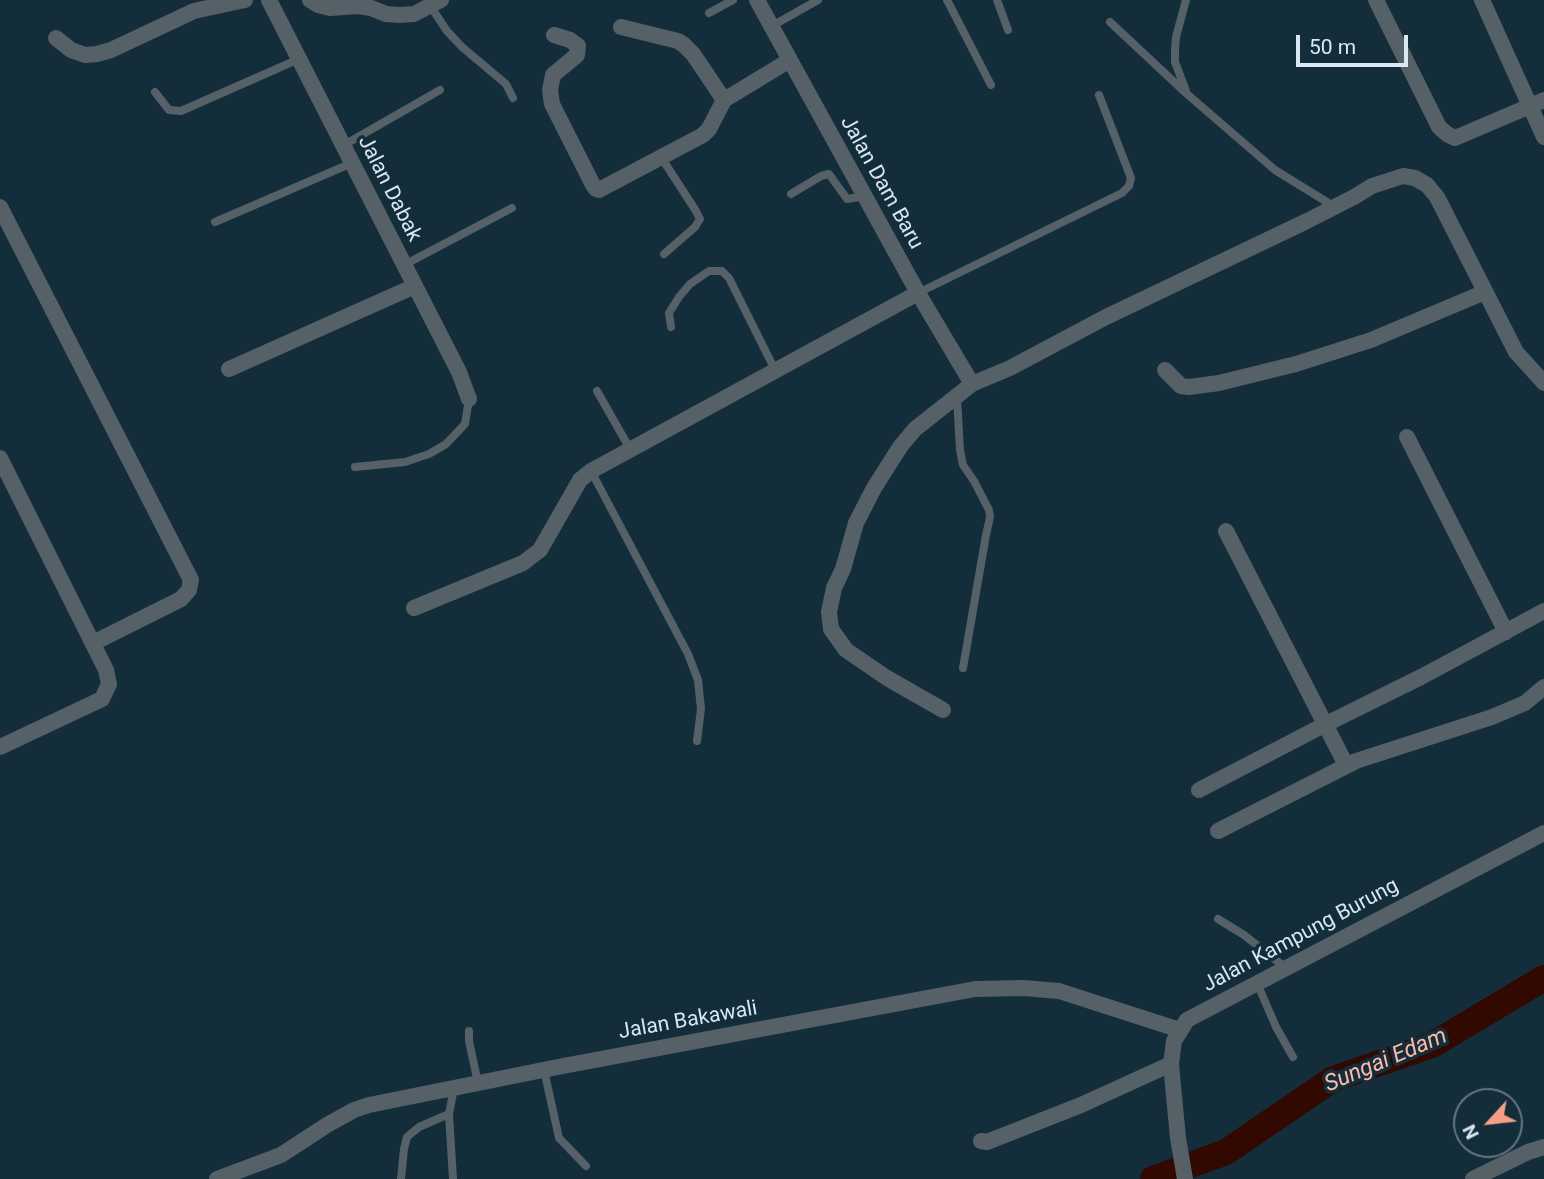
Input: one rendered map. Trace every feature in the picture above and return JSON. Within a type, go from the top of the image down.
[{"type":"street","points":[[56,38],[71,50],[85,55],[97,54],[194,11],[245,0]]},
{"type":"street","name":"Jalan Dabak","points":[[269,0],[459,372],[469,399]]},
{"type":"street","points":[[310,0],[330,8],[358,6],[386,15],[414,14],[436,3]]},
{"type":"street","name":"Jalan Dam Baru","points":[[757,0],[918,293],[972,384]]},
{"type":"street","points":[[1376,0],[1440,127],[1447,134],[1455,138],[1537,103]]},
{"type":"street","points":[[1482,0],[1537,103],[1544,136]]},
{"type":"street","points":[[621,27],[668,38],[684,45],[724,100]]},
{"type":"street","points":[[554,35],[570,40],[578,46],[577,55],[553,75],[550,90],[552,104],[593,185],[599,190],[703,135],[709,130],[724,100],[790,60]]},
{"type":"street","points":[[943,709],[887,678],[846,650],[831,629],[829,612],[834,588],[843,569],[856,523],[874,488],[907,437],[972,384],[1010,368],[1106,317],[1372,186],[1403,176],[1415,178],[1427,185],[1437,197],[1516,352],[1544,383]]},
{"type":"street","points":[[0,207],[191,580],[189,590],[181,599],[93,643]]},
{"type":"street","points":[[229,369],[415,286]]},
{"type":"street","points":[[1165,370],[1181,386],[1219,383],[1296,364],[1371,340],[1485,292]]},
{"type":"street","points":[[414,608],[523,563],[540,550],[580,480],[591,471],[918,293]]},
{"type":"street","points":[[1407,437],[1506,632]]},
{"type":"street","points":[[0,458],[93,643],[106,670],[109,684],[102,699],[0,747]]},
{"type":"street","points":[[1226,531],[1346,765]]},
{"type":"street","points":[[1199,790],[1544,611]]},
{"type":"street","points":[[1218,831],[1346,765],[1492,717],[1525,703],[1544,687]]},
{"type":"street","name":"Jalan Kampung Burung","points":[[1180,1030],[1186,1020],[1544,833]]},
{"type":"street","name":"Jalan Bakawali","points":[[217,1179],[281,1155],[354,1110],[544,1070],[975,989],[1023,988],[1059,991],[1180,1030]]},
{"type":"street","points":[[1180,1030],[1174,1041],[1171,1064],[1185,1179]]},
{"type":"street","points":[[981,1140],[987,1142],[1081,1105],[1171,1064]]},
{"type":"street","points":[[1473,1179],[1544,1147]]},
{"type":"lane","points":[[709,13],[733,0]]},
{"type":"lane","points":[[772,26],[818,0]]},
{"type":"lane","points":[[947,0],[991,85]]},
{"type":"lane","points":[[997,0],[1008,30]]},
{"type":"lane","points":[[1186,0],[1176,37],[1175,62],[1187,93]]},
{"type":"lane","points":[[436,3],[447,31],[506,83],[513,98]]},
{"type":"lane","points":[[1110,22],[1275,170],[1335,206]]},
{"type":"lane","points":[[155,92],[169,110],[181,111],[299,59]]},
{"type":"lane","points":[[344,145],[440,90]]},
{"type":"lane","points":[[918,293],[1122,193],[1129,186],[1131,178],[1099,95]]},
{"type":"lane","points":[[661,157],[700,219],[695,227],[664,254]]},
{"type":"lane","points":[[215,222],[352,163]]},
{"type":"lane","points":[[791,194],[829,174],[847,199],[865,196]]},
{"type":"lane","points":[[404,265],[512,208]]},
{"type":"lane","points":[[671,327],[669,313],[690,284],[709,271],[722,271],[729,278],[775,370]]},
{"type":"lane","points":[[597,391],[630,449]]},
{"type":"lane","points":[[957,395],[963,465],[983,497],[990,517],[963,668]]},
{"type":"lane","points":[[355,467],[405,462],[429,454],[446,444],[465,424],[469,399]]},
{"type":"lane","points":[[591,471],[688,654],[698,680],[701,709],[697,741]]},
{"type":"lane","points":[[1218,919],[1244,935],[1286,968]]},
{"type":"lane","points":[[1257,983],[1276,1027],[1293,1057]]},
{"type":"lane","points":[[469,1031],[468,1041],[478,1083]]},
{"type":"lane","points":[[544,1070],[559,1138],[586,1166]]},
{"type":"lane","points":[[453,1179],[449,1114],[454,1088]]},
{"type":"lane","points":[[401,1179],[407,1137],[419,1127],[449,1114]]},
{"type":"waterway","name":"Sungai Edam","points":[[1153,1179],[1226,1152],[1333,1079],[1432,1045],[1544,978]]}]
